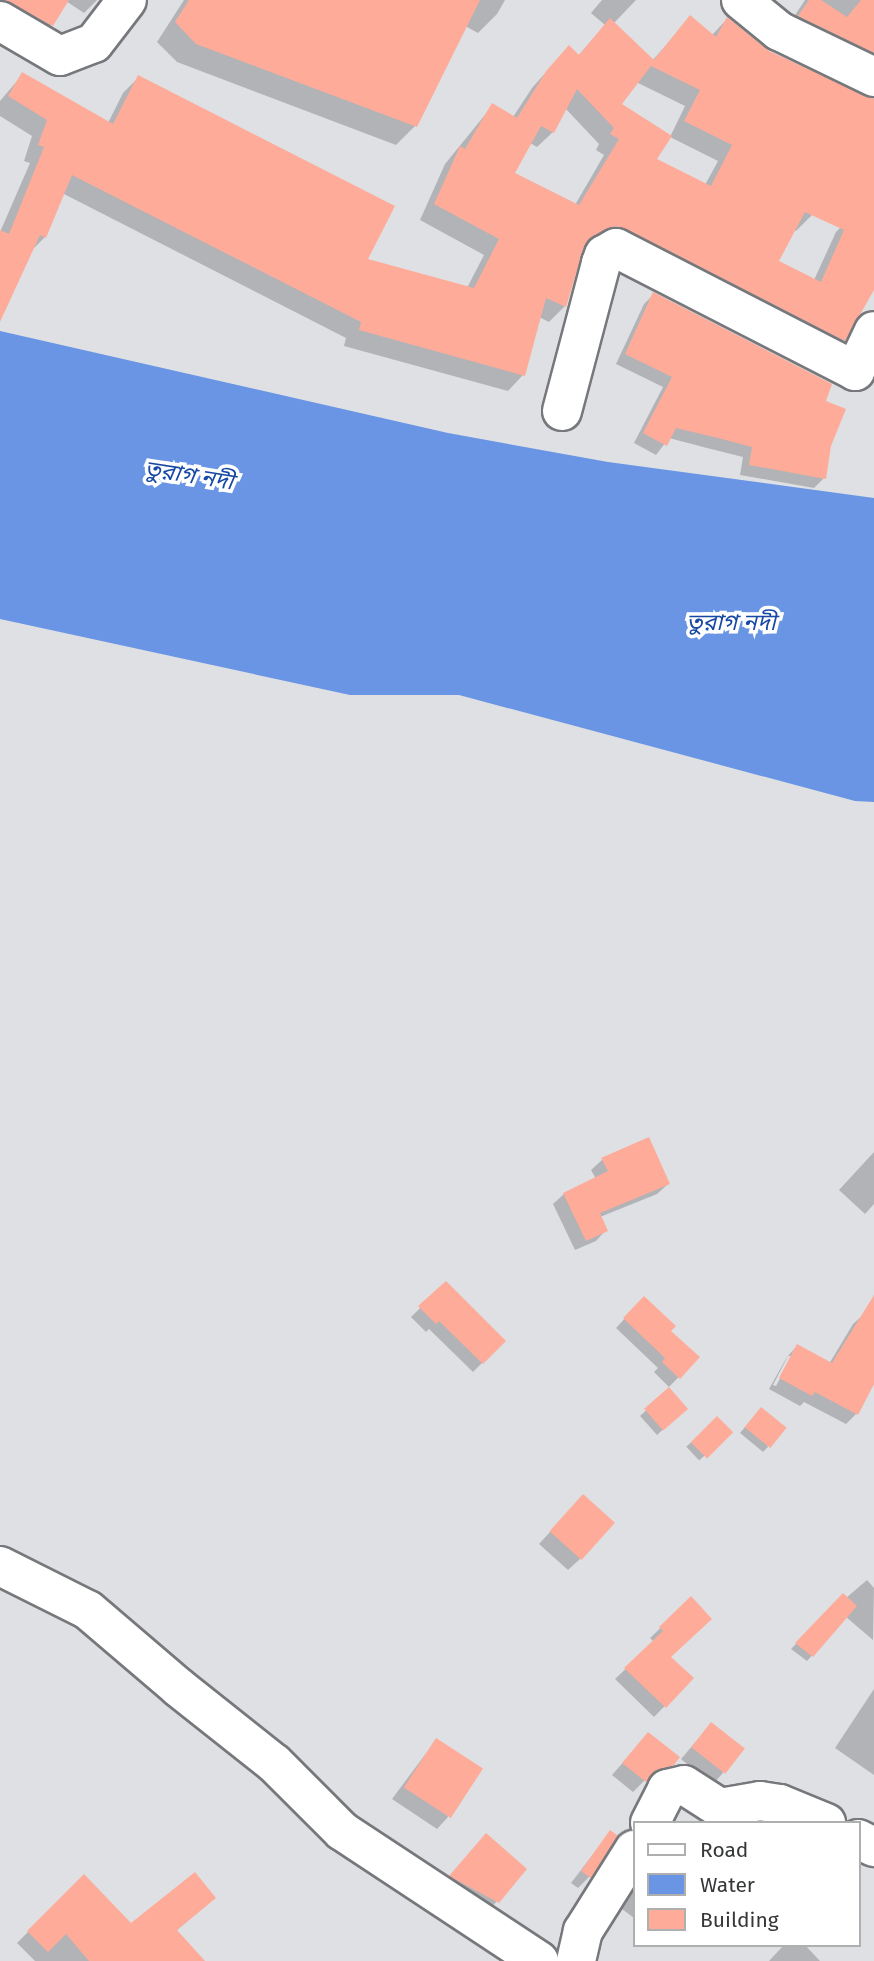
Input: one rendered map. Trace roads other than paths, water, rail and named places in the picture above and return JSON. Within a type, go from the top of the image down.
[{"type":"street","points":[[0,21],[60,57],[94,43],[127,0]]},
{"type":"street","points":[[741,0],[786,15],[874,77]]},
{"type":"street","points":[[562,411],[601,263],[604,255],[616,248],[855,371],[874,331]]},
{"type":"street","points":[[0,1566],[88,1610],[178,1687],[274,1763],[342,1831],[539,1961]]},
{"type":"street","points":[[651,1821],[667,1789],[684,1785],[720,1808],[760,1801],[780,1804],[821,1821]]},
{"type":"street","points":[[576,1961],[583,1931],[632,1853]]},
{"type":"water","name":"তুরাগ নদী","points":[[0,331],[448,433],[608,462],[874,498],[874,802],[855,801],[459,695],[350,695],[0,619]]}]
